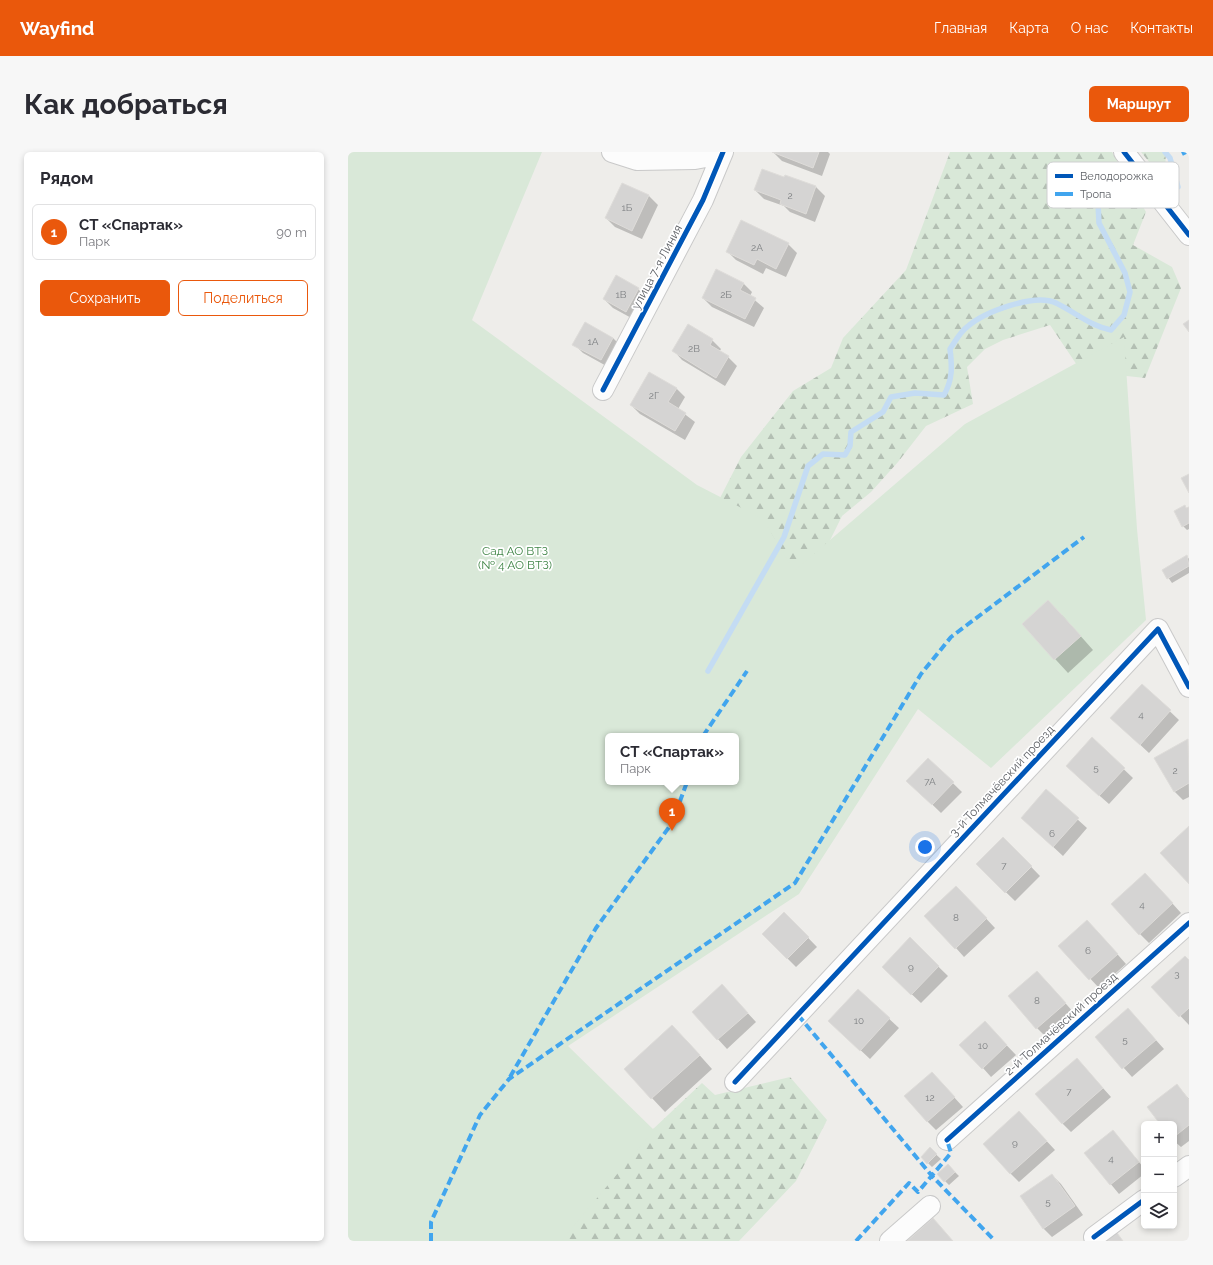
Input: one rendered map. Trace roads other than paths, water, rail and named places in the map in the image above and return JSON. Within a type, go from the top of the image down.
[{"type":"street","points":[[612,152],[637,160],[695,159],[722,153]]},
{"type":"street","points":[[1124,152],[1132,162]]},
{"type":"street","name":"улица 7-я Линия","points":[[603,390],[703,200],[722,153]]},
{"type":"street","points":[[1168,208],[1189,235]]},
{"type":"street","name":"3-й Толмачёвский проезд","points":[[735,1082],[1158,629],[1189,686]]},
{"type":"street","name":"2-й Толмачёвский проезд","points":[[947,1140],[1189,923]]},
{"type":"street","points":[[1177,1175],[1189,1166]]},
{"type":"street","points":[[1094,1237],[1141,1202]]},
{"type":"street","points":[[890,1241],[930,1206]]},
{"type":"waterway","points":[[1165,152],[1171,162]]},
{"type":"waterway","points":[[708,671],[784,537],[808,466],[823,454],[845,455],[850,446],[851,432],[883,412],[891,397],[915,393],[944,395],[949,383],[951,372],[950,349],[964,329],[975,321],[997,310],[1035,300],[1056,303],[1089,322],[1111,330],[1124,315],[1130,292],[1125,273],[1099,223],[1098,208]]},
{"type":"place","name":"СТ «Спартак»","points":[[672,831]]},
{"type":"park label","name":"Сад АО ВТЗ (№ 4 АО ВТЗ)","points":[[515,558]]}]
